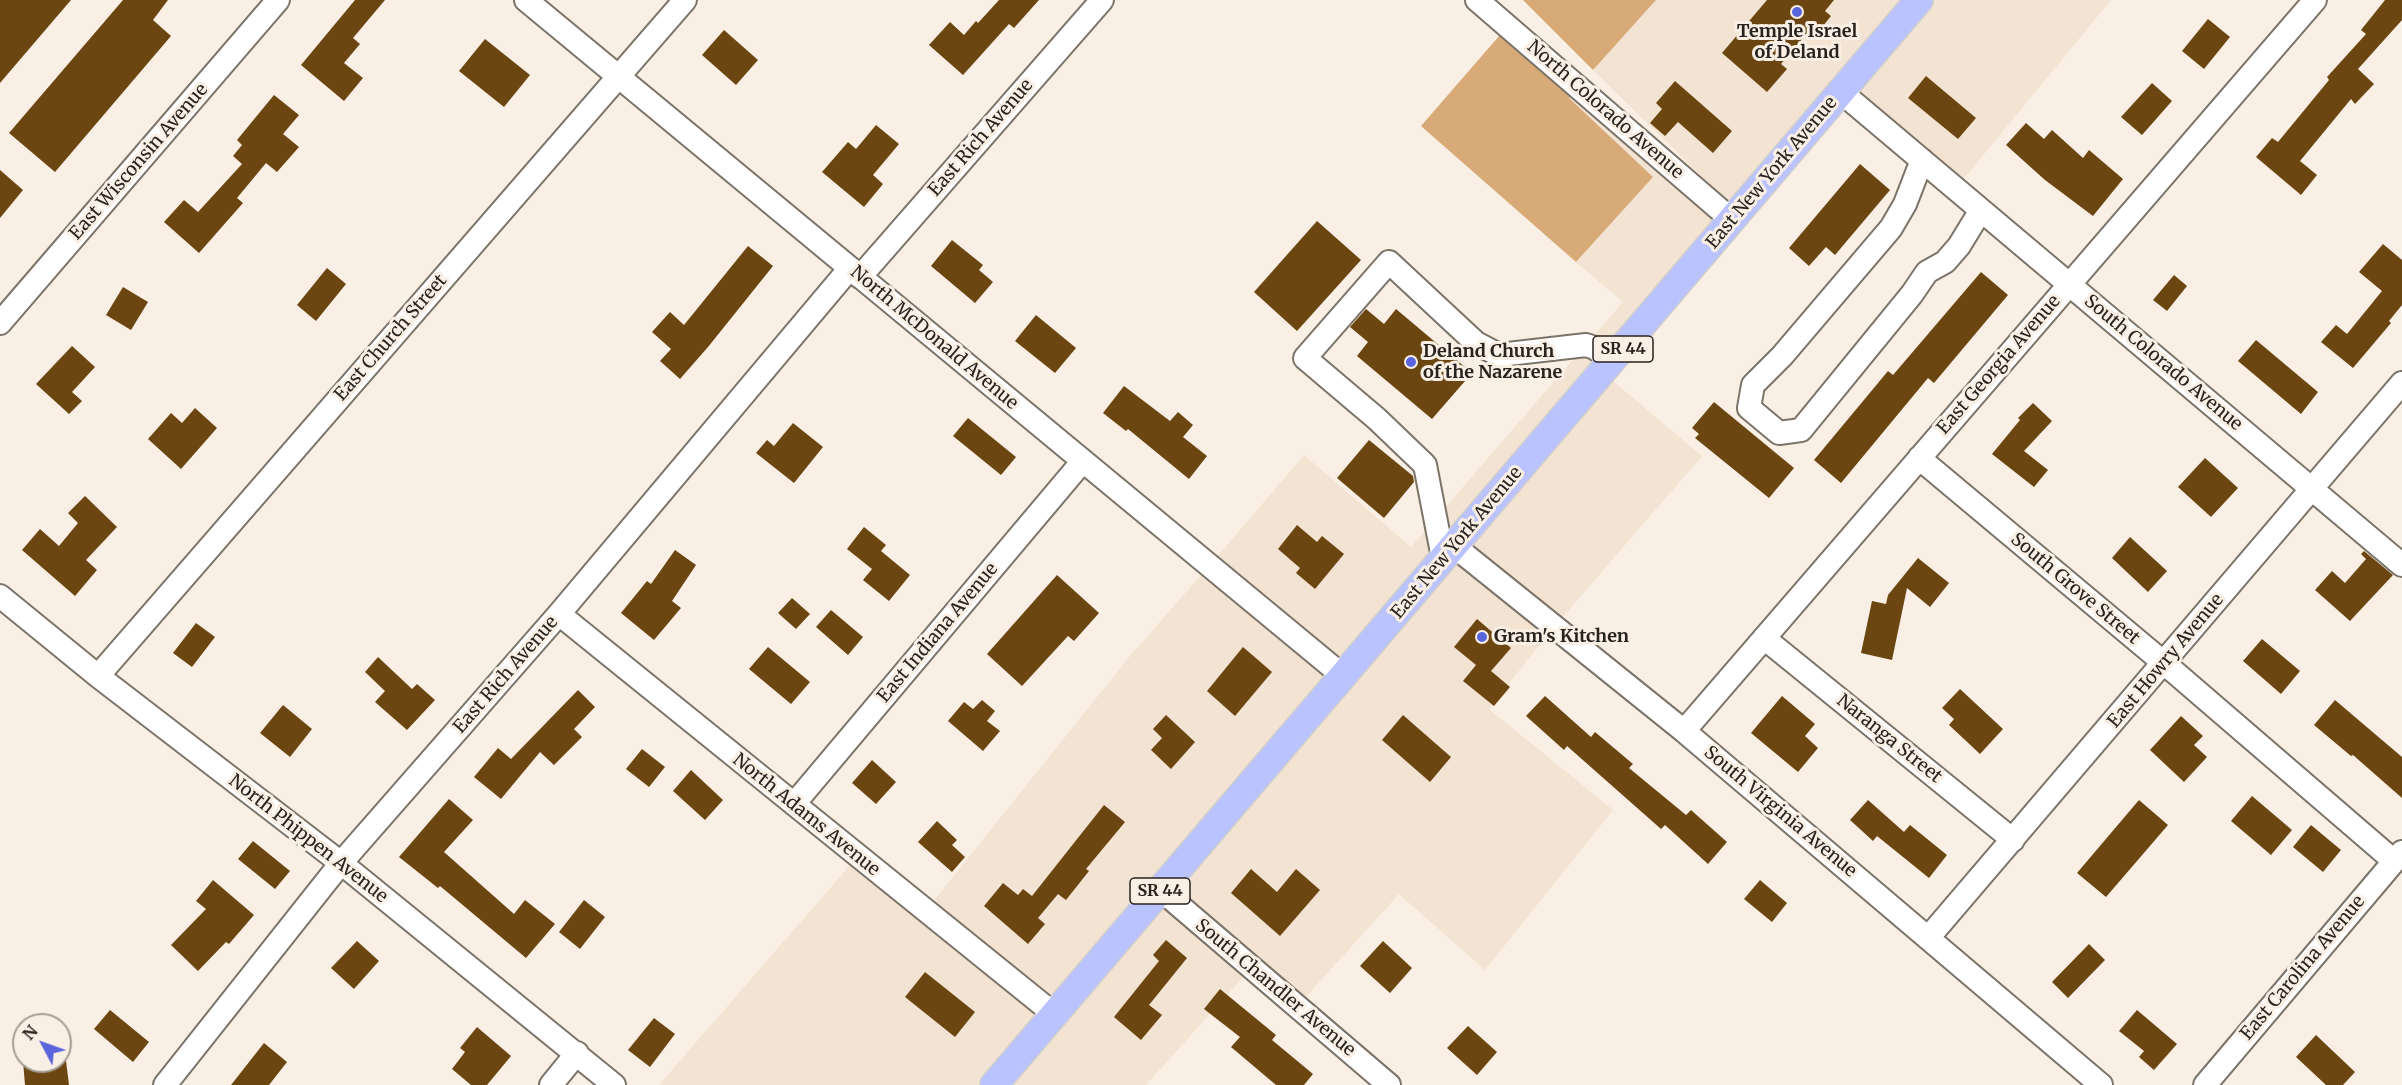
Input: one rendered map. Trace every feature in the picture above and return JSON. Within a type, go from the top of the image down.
[{"type":"main road","name":"East New York Avenue","points":[[994,1085],[1733,221],[1918,0]]},
{"type":"street","name":"East Wisconsin Avenue","points":[[0,323],[278,0]]},
{"type":"street","name":"North McDonald Avenue","points":[[526,0],[1343,676]]},
{"type":"street","name":"East Church Street","points":[[98,676],[685,0]]},
{"type":"street","name":"East Rich Avenue","points":[[165,1085],[341,863],[855,273],[1102,0]]},
{"type":"street","name":"North Colorado Avenue","points":[[1477,0],[1733,221]]},
{"type":"street","name":"East Georgia Avenue","points":[[1684,731],[2315,0]]},
{"type":"street","name":"South Colorado Avenue","points":[[1841,92],[2402,565]]},
{"type":"street","points":[[1922,160],[1905,204],[1891,228],[1782,356],[1753,385],[1749,408],[1779,434],[1801,430],[1912,294],[1927,272],[1945,262],[1959,246],[1981,210]]},
{"type":"street","points":[[1448,552],[1425,465],[1377,419],[1305,358],[1389,262],[1476,343],[1499,355],[1586,345],[1594,348],[1612,362]]},
{"type":"street","name":"East Howry Avenue","points":[[1928,938],[2402,382]]},
{"type":"street","name":"South Grove Street","points":[[1919,458],[2398,856]]},
{"type":"street","name":"East Indiana Avenue","points":[[794,804],[1082,462]]},
{"type":"street","name":"South Virginia Avenue","points":[[1448,552],[1684,731],[2101,1085]]},
{"type":"street","name":"North Phippen Avenue","points":[[0,596],[98,676],[341,863],[614,1085]]},
{"type":"street","name":"North Adams Avenue","points":[[559,614],[1054,1014]]},
{"type":"street","name":"Naranga Street","points":[[1764,638],[2013,840]]},
{"type":"street","name":"East Carolina Avenue","points":[[2205,1085],[2398,856]]},
{"type":"street","name":"South Chandler Avenue","points":[[1161,890],[1389,1085]]},
{"type":"street","points":[[551,1085],[577,1053]]},
{"type":"shaded area","points":[[1523,0],[1656,0],[1593,70]]},
{"type":"shaded area","points":[[1656,0],[1903,0],[1731,205],[1593,70]]},
{"type":"shaded area","points":[[1935,0],[2111,0],[1962,181],[1857,92]]},
{"type":"shaded area","points":[[1513,20],[1579,86],[1569,98],[1653,177],[1576,262],[1421,126]]},
{"type":"shaded area","points":[[1579,86],[1717,220],[1341,661],[1216,558],[1304,455],[1411,547],[1623,302],[1576,262],[1653,177],[1568,98]]},
{"type":"shaded area","points":[[1745,226],[1613,381],[1702,456],[1561,619],[1470,545]]},
{"type":"shaded area","points":[[1456,561],[1547,635],[1489,709],[1613,810],[1485,970],[1399,894],[1304,999],[1177,890]]},
{"type":"shaded area","points":[[1202,574],[1327,677],[1052,999],[932,903],[1130,656]]},
{"type":"shaded area","points":[[851,864],[1039,1015],[979,1085],[659,1085]]},
{"type":"shaded area","points":[[1163,905],[1245,975],[1146,1085],[1010,1085]]},
{"type":"building","points":[[0,0],[71,0],[0,83]]},
{"type":"building","points":[[123,0],[168,0],[153,20],[171,36],[55,172],[9,133]]},
{"type":"building","points":[[355,0],[385,0],[353,38],[360,44],[344,63],[363,78],[344,101],[301,65]]},
{"type":"building","points":[[999,0],[1039,0],[1014,28],[1009,24],[963,75],[929,45],[950,22],[964,35]]},
{"type":"building","points":[[1767,0],[1834,0],[1825,11],[1831,16],[1815,36],[1809,31],[1781,64],[1787,69],[1767,92],[1722,53]]},
{"type":"building","points":[[2385,0],[2402,0],[2402,20],[2358,69],[2374,84],[2355,104],[2351,99],[2300,161],[2317,175],[2301,195],[2256,157],[2272,138],[2278,142],[2329,80],[2327,77],[2366,34],[2361,30]]},
{"type":"building","points":[[2208,19],[2230,37],[2204,69],[2182,51]]},
{"type":"building","points":[[724,30],[758,60],[736,85],[702,55]]},
{"type":"building","points":[[485,39],[530,75],[504,107],[459,71]]},
{"type":"building","points":[[1926,76],[1976,118],[1958,139],[1908,98]]},
{"type":"building","points":[[1675,81],[1732,131],[1713,153],[1678,122],[1665,136],[1650,123],[1662,109],[1656,103]]},
{"type":"building","points":[[2152,83],[2172,101],[2142,135],[2121,117]]},
{"type":"building","points":[[274,95],[299,115],[283,134],[299,147],[277,172],[266,163],[237,198],[243,203],[199,253],[164,222],[184,200],[198,212],[242,164],[233,156],[242,145],[237,140]]},
{"type":"building","points":[[2026,123],[2044,139],[2052,130],[2083,158],[2089,150],[2123,179],[2093,216],[2045,180],[2006,145]]},
{"type":"building","points":[[876,125],[899,144],[873,175],[883,184],[864,207],[822,172],[848,142],[856,149]]},
{"type":"building","points":[[1860,164],[1890,190],[1835,255],[1826,247],[1809,266],[1789,248]]},
{"type":"building","points":[[0,170],[23,190],[0,218]]},
{"type":"building","points":[[1317,221],[1361,260],[1297,331],[1254,292]]},
{"type":"building","points":[[952,240],[983,265],[979,270],[993,282],[975,303],[931,266]]},
{"type":"building","points":[[2383,244],[2402,260],[2402,305],[2389,321],[2391,323],[2353,368],[2321,342],[2336,325],[2347,334],[2382,291],[2359,272]]},
{"type":"building","points":[[748,246],[773,266],[680,379],[660,361],[671,349],[652,332],[670,312],[684,325]]},
{"type":"building","points":[[327,268],[346,284],[316,321],[297,305]]},
{"type":"building","points":[[1981,272],[2008,295],[1934,383],[1928,378],[1841,483],[1814,460],[1888,371],[1893,375]]},
{"type":"building","points":[[2174,275],[2187,286],[2167,311],[2153,300]]},
{"type":"building","points":[[123,287],[148,302],[131,330],[106,315]]},
{"type":"building","points":[[1366,309],[1384,324],[1396,309],[1472,373],[1432,419],[1357,356],[1368,342],[1350,327]]},
{"type":"building","points":[[1036,315],[1076,348],[1055,373],[1015,341]]},
{"type":"building","points":[[2256,340],[2318,392],[2301,414],[2238,361]]},
{"type":"building","points":[[72,346],[95,367],[72,392],[82,401],[69,414],[36,384]]},
{"type":"building","points":[[1124,386],[1170,421],[1178,412],[1193,425],[1183,437],[1207,456],[1189,479],[1128,429],[1126,431],[1103,413]]},
{"type":"building","points":[[1714,402],[1794,468],[1769,498],[1695,438],[1699,434],[1692,428]]},
{"type":"building","points":[[2033,403],[2052,421],[2024,451],[2048,470],[2034,487],[1992,454],[2020,420],[2018,418]]},
{"type":"building","points":[[195,408],[217,428],[181,469],[148,439],[171,413],[182,423]]},
{"type":"building","points":[[968,418],[1016,457],[1001,475],[953,436]]},
{"type":"building","points":[[793,423],[823,447],[794,483],[756,453],[767,440],[774,446]]},
{"type":"building","points":[[1369,440],[1413,476],[1414,482],[1384,518],[1337,478]]},
{"type":"building","points":[[2205,458],[2238,488],[2211,517],[2178,487]]},
{"type":"building","points":[[85,496],[117,527],[86,560],[97,570],[75,596],[22,550],[40,529],[59,546],[78,523],[68,513]]},
{"type":"building","points":[[1297,525],[1317,542],[1322,536],[1344,554],[1315,589],[1296,573],[1300,568],[1278,549]]},
{"type":"building","points":[[864,527],[886,545],[881,551],[910,575],[889,601],[863,580],[872,569],[847,549]]},
{"type":"building","points":[[2130,537],[2167,571],[2148,592],[2112,558]]},
{"type":"building","points":[[675,550],[696,565],[672,601],[681,608],[654,640],[621,613],[647,581],[651,584]]},
{"type":"building","points":[[2364,551],[2393,575],[2350,621],[2315,590],[2332,571],[2345,583],[2366,559],[2361,554]]},
{"type":"building","points":[[1918,558],[1949,583],[1930,607],[1907,588],[1892,660],[1861,653],[1872,601],[1886,604],[1888,595]]},
{"type":"building","points":[[1057,575],[1099,613],[1074,641],[1068,636],[1022,686],[987,654]]},
{"type":"building","points":[[792,598],[810,614],[796,629],[778,613]]},
{"type":"building","points":[[831,610],[863,637],[848,655],[816,627]]},
{"type":"building","points":[[1477,619],[1511,648],[1491,671],[1510,687],[1494,706],[1463,681],[1476,665],[1454,647]]},
{"type":"building","points":[[196,623],[215,637],[192,667],[173,653]]},
{"type":"building","points":[[2262,639],[2300,671],[2281,694],[2243,661]]},
{"type":"building","points":[[768,647],[810,682],[791,704],[749,669]]},
{"type":"building","points":[[1243,647],[1272,672],[1235,716],[1207,691]]},
{"type":"building","points":[[378,657],[412,689],[417,684],[435,700],[407,730],[375,702],[385,691],[365,672]]},
{"type":"building","points":[[1960,689],[2003,729],[1980,754],[1949,725],[1954,719],[1942,708]]},
{"type":"building","points":[[578,690],[595,707],[574,729],[582,737],[554,765],[540,752],[501,799],[474,777],[498,748],[511,759]]},
{"type":"building","points":[[1545,696],[1591,737],[1595,732],[1633,764],[1629,768],[1686,815],[1691,810],[1727,842],[1708,864],[1665,825],[1661,829],[1567,746],[1564,750],[1526,716]]},
{"type":"building","points":[[1782,696],[1815,724],[1805,736],[1818,748],[1798,772],[1751,733]]},
{"type":"building","points":[[982,700],[995,711],[987,721],[1000,731],[983,751],[948,721],[964,702],[973,709]]},
{"type":"building","points":[[2335,700],[2402,757],[2402,798],[2353,755],[2351,756],[2314,725]]},
{"type":"building","points":[[283,705],[312,729],[290,757],[260,733]]},
{"type":"building","points":[[1166,715],[1195,742],[1171,769],[1151,750],[1162,738],[1153,729]]},
{"type":"building","points":[[1403,715],[1451,757],[1430,782],[1382,740]]},
{"type":"building","points":[[2181,716],[2203,736],[2194,745],[2207,757],[2184,782],[2150,750]]},
{"type":"building","points":[[642,749],[665,767],[649,787],[626,769]]},
{"type":"building","points":[[872,760],[896,782],[876,804],[852,783]]},
{"type":"building","points":[[691,770],[723,800],[705,820],[673,791]]},
{"type":"building","points":[[2252,796],[2292,830],[2271,855],[2231,821]]},
{"type":"building","points":[[449,799],[473,820],[444,852],[514,914],[525,900],[555,924],[526,958],[440,886],[438,888],[399,857]]},
{"type":"building","points":[[1868,800],[1904,832],[1910,825],[1947,855],[1929,878],[1877,836],[1873,841],[1850,820]]},
{"type":"building","points":[[2139,800],[2168,825],[2106,897],[2077,873]]},
{"type":"building","points":[[1104,805],[1125,822],[1086,869],[1089,871],[1066,900],[1058,894],[1038,918],[1045,924],[1028,944],[984,906],[1003,883],[1018,895],[1023,889],[1032,896]]},
{"type":"building","points":[[937,821],[957,840],[952,845],[965,857],[952,872],[918,842]]},
{"type":"building","points":[[2311,825],[2341,850],[2323,872],[2293,847]]},
{"type":"building","points":[[253,841],[290,871],[275,889],[238,859]]},
{"type":"building","points":[[1251,869],[1277,892],[1296,869],[1320,890],[1280,936],[1231,893]]},
{"type":"building","points":[[213,880],[254,915],[229,944],[226,942],[198,971],[171,945],[206,909],[196,901]]},
{"type":"building","points":[[1760,880],[1787,903],[1772,922],[1744,899]]},
{"type":"building","points":[[584,900],[605,917],[580,949],[559,932]]},
{"type":"building","points":[[1166,940],[1187,958],[1149,1005],[1162,1015],[1141,1040],[1114,1017],[1159,961],[1153,955]]},
{"type":"building","points":[[357,941],[379,961],[354,989],[331,968]]},
{"type":"building","points":[[1383,941],[1412,968],[1390,993],[1360,966]]},
{"type":"building","points":[[2089,944],[2105,960],[2068,998],[2052,982]]},
{"type":"building","points":[[925,972],[975,1012],[955,1037],[905,997]]},
{"type":"building","points":[[1220,989],[1276,1035],[1272,1040],[1313,1074],[1304,1085],[1276,1085],[1231,1047],[1240,1037],[1204,1009]]},
{"type":"building","points":[[110,1010],[149,1042],[133,1062],[94,1029]]},
{"type":"building","points":[[2137,1010],[2177,1044],[2154,1070],[2139,1057],[2144,1051],[2119,1031]]},
{"type":"building","points":[[654,1018],[675,1034],[650,1067],[628,1050]]},
{"type":"building","points":[[1468,1026],[1497,1052],[1477,1075],[1447,1048]]},
{"type":"building","points":[[477,1027],[511,1056],[487,1085],[471,1085],[452,1069],[465,1052],[460,1048]]},
{"type":"building","points":[[2316,1035],[2355,1072],[2343,1085],[2326,1085],[2296,1057]]},
{"type":"building","points":[[264,1043],[287,1062],[269,1085],[231,1085]]},
{"type":"building","points":[[24,1073],[68,1073],[69,1085],[25,1085]]},
{"type":"place","name":"Temple Israel of Deland","points":[[1797,12]]},
{"type":"place","name":"Deland Church of the Nazarene","points":[[1411,362]]},
{"type":"place","name":"Gram's Kitchen","points":[[1482,637]]}]
